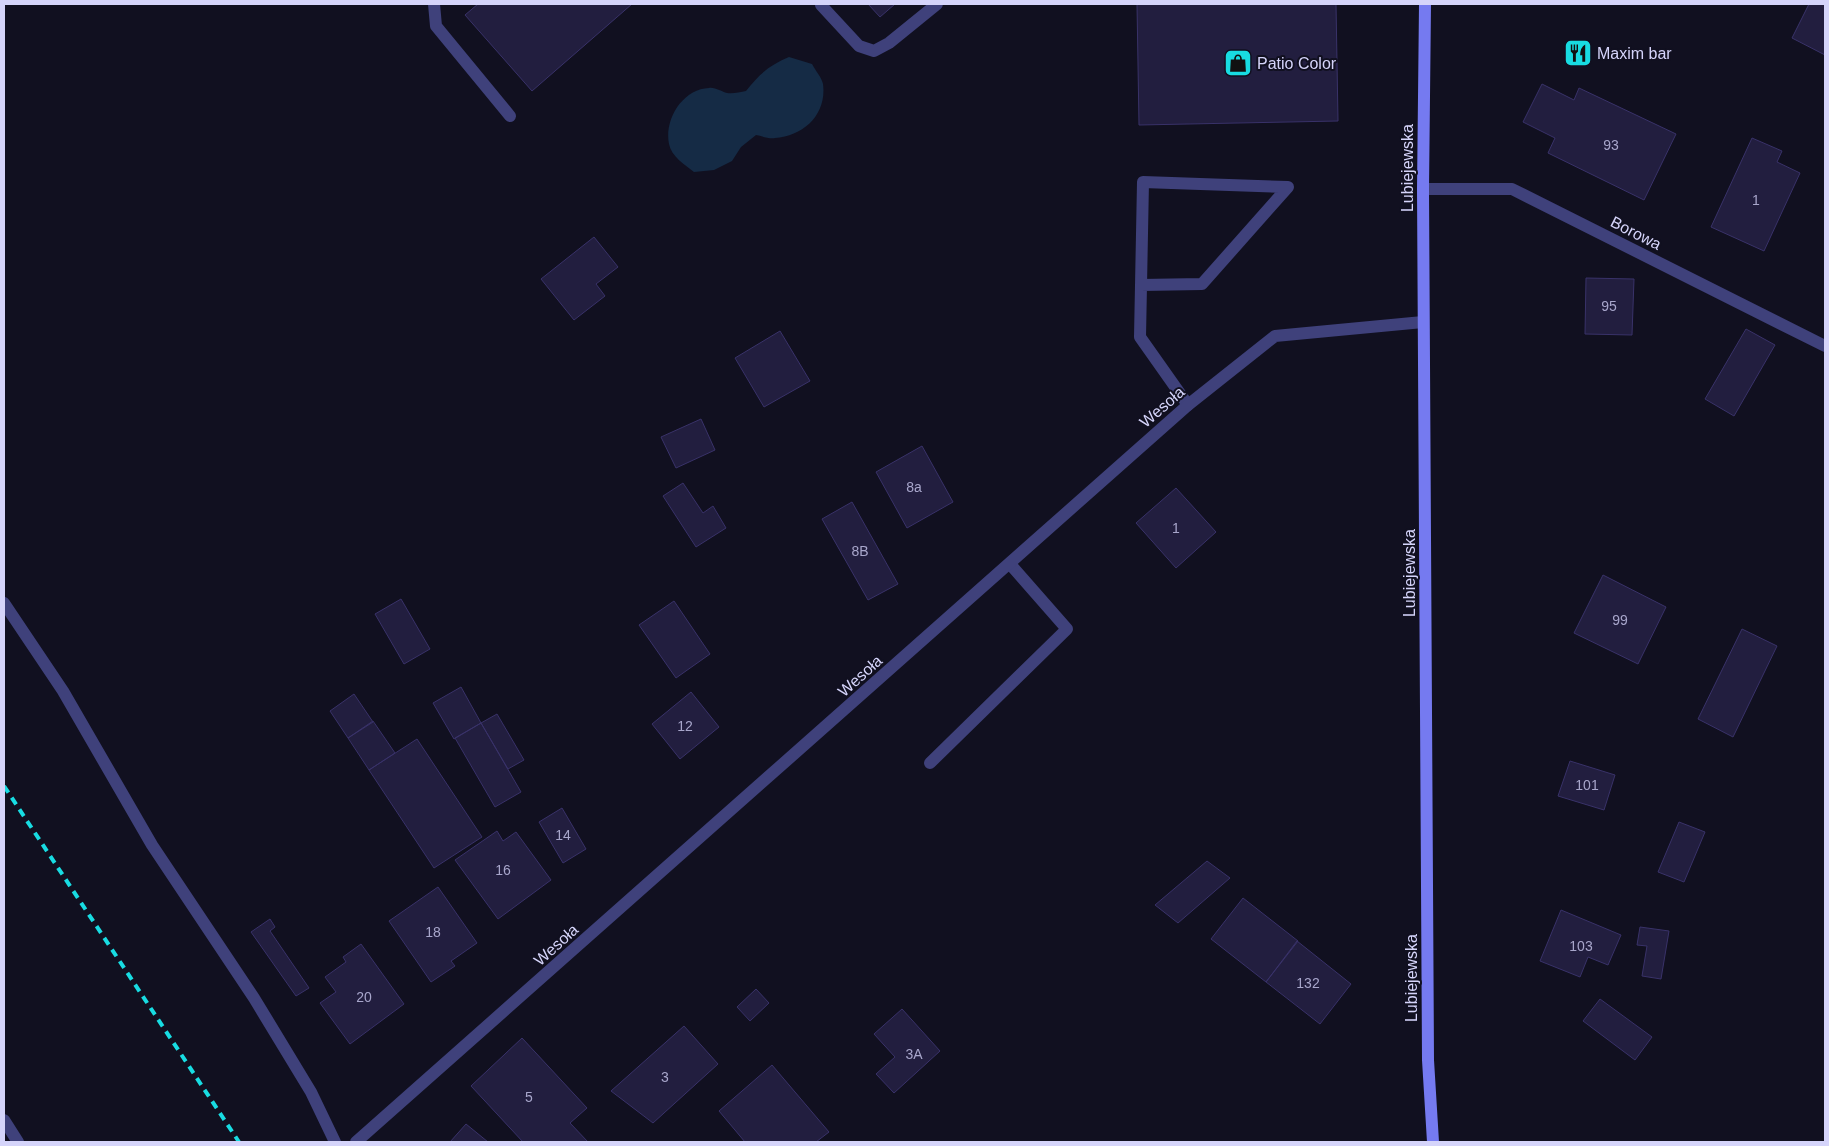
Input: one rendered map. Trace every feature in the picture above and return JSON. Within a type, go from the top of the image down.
[{"type":"main road","name":"Lubiejewska","points":[[1425,4],[1423,322],[1428,1050],[1433,1142]]},
{"type":"street","points":[[434,4],[436,26],[510,116]]},
{"type":"street","points":[[821,5],[859,46],[874,51],[889,42],[937,4]]},
{"type":"street","points":[[1141,285],[1202,284],[1288,187],[1143,182],[1141,285],[1140,337],[1188,405]]},
{"type":"street","name":"Borowa","points":[[1423,189],[1512,189],[1825,346]]},
{"type":"street","name":"Wesoła","points":[[356,1142],[1188,405],[1276,336],[1423,322]]},
{"type":"street","points":[[930,763],[1067,629],[1010,564]]},
{"type":"street","points":[[4,603],[63,690],[152,844],[254,998],[311,1092],[335,1142]]},
{"type":"street","points":[[4,1120],[18,1142]]},
{"type":"water","points":[[789,57],[812,64],[823,84],[821,105],[811,122],[804,128],[786,136],[770,138],[756,135],[741,147],[732,161],[714,170],[694,172],[675,156],[669,144],[669,125],[677,107],[684,100],[691,94],[709,88],[729,93],[746,91],[765,71]]},
{"type":"building","points":[[478,4],[632,4],[532,91],[465,15]]},
{"type":"building","points":[[868,4],[895,4],[880,17]]},
{"type":"building","name":"Patio Color","points":[[1137,4],[1336,4],[1338,121],[1139,125]]},
{"type":"building","points":[[1809,4],[1825,4],[1825,55],[1792,38]]},
{"type":"building","points":[[1542,84],[1574,100],[1579,88],[1676,134],[1644,200],[1548,153],[1555,138],[1523,122]]},
{"type":"building","points":[[1752,138],[1782,151],[1777,162],[1800,173],[1764,251],[1711,227]]},
{"type":"building","points":[[594,237],[618,267],[596,284],[605,296],[574,320],[541,279]]},
{"type":"building","points":[[1586,278],[1634,279],[1632,335],[1585,334]]},
{"type":"building","points":[[1746,329],[1775,345],[1734,416],[1705,399]]},
{"type":"building","points":[[780,331],[810,381],[764,407],[735,358]]},
{"type":"building","points":[[701,419],[715,450],[676,468],[661,437]]},
{"type":"building","points":[[922,446],[953,502],[907,528],[876,472]]},
{"type":"building","points":[[683,483],[703,513],[713,506],[726,528],[696,547],[663,496]]},
{"type":"building","points":[[1176,488],[1216,532],[1176,568],[1136,523]]},
{"type":"building","points":[[852,502],[898,584],[868,600],[822,519]]},
{"type":"building","points":[[1603,575],[1666,607],[1638,664],[1574,633]]},
{"type":"building","points":[[401,599],[430,649],[404,664],[375,614]]},
{"type":"building","points":[[674,601],[710,654],[676,678],[639,625]]},
{"type":"building","points":[[1742,629],[1777,646],[1733,737],[1698,719]]},
{"type":"building","points":[[461,687],[481,723],[454,739],[433,703]]},
{"type":"building","points":[[691,692],[719,727],[680,759],[652,724]]},
{"type":"building","points":[[354,694],[373,722],[348,738],[330,711]]},
{"type":"building","points":[[497,714],[524,760],[508,769],[481,723]]},
{"type":"building","points":[[373,721],[395,753],[369,770],[348,738]]},
{"type":"building","points":[[481,723],[521,792],[495,807],[455,738]]},
{"type":"building","points":[[417,739],[482,837],[434,868],[369,770]]},
{"type":"building","points":[[1570,761],[1615,775],[1604,810],[1558,796]]},
{"type":"building","points":[[562,808],[586,849],[563,863],[539,822]]},
{"type":"building","points":[[1679,822],[1705,832],[1684,882],[1658,872]]},
{"type":"building","points":[[497,831],[503,841],[516,832],[551,880],[498,919],[455,860]]},
{"type":"building","points":[[1207,861],[1230,878],[1178,923],[1155,905]]},
{"type":"building","points":[[438,887],[477,943],[451,961],[455,966],[431,982],[389,921]]},
{"type":"building","points":[[1243,898],[1298,941],[1266,982],[1211,939]]},
{"type":"building","points":[[1561,910],[1621,935],[1608,965],[1588,957],[1580,977],[1540,961]]},
{"type":"building","points":[[270,919],[275,927],[270,931],[309,988],[296,996],[251,932]]},
{"type":"building","points":[[1640,927],[1669,931],[1661,979],[1642,976],[1647,946],[1637,945]]},
{"type":"building","points":[[1297,941],[1351,984],[1320,1024],[1266,982]]},
{"type":"building","points":[[361,944],[404,1004],[350,1044],[320,1003],[336,992],[325,977],[346,962],[343,957]]},
{"type":"building","points":[[756,989],[769,1003],[750,1021],[737,1007]]},
{"type":"building","points":[[1600,999],[1652,1037],[1635,1060],[1583,1021]]},
{"type":"building","points":[[902,1009],[940,1051],[894,1093],[876,1074],[895,1057],[874,1034]]},
{"type":"building","points":[[684,1026],[718,1064],[653,1123],[611,1091]]},
{"type":"building","points":[[522,1038],[587,1108],[570,1123],[588,1142],[523,1142],[471,1086]]},
{"type":"building","points":[[772,1065],[829,1132],[816,1142],[745,1142],[719,1111]]},
{"type":"building","points":[[466,1124],[488,1142],[450,1142]]},
{"type":"railway","points":[[4,786],[239,1142]]},
{"type":"place","name":"Maxim bar","points":[[1578,53]]},
{"type":"place","name":"Patio Color","points":[[1238,63]]}]
